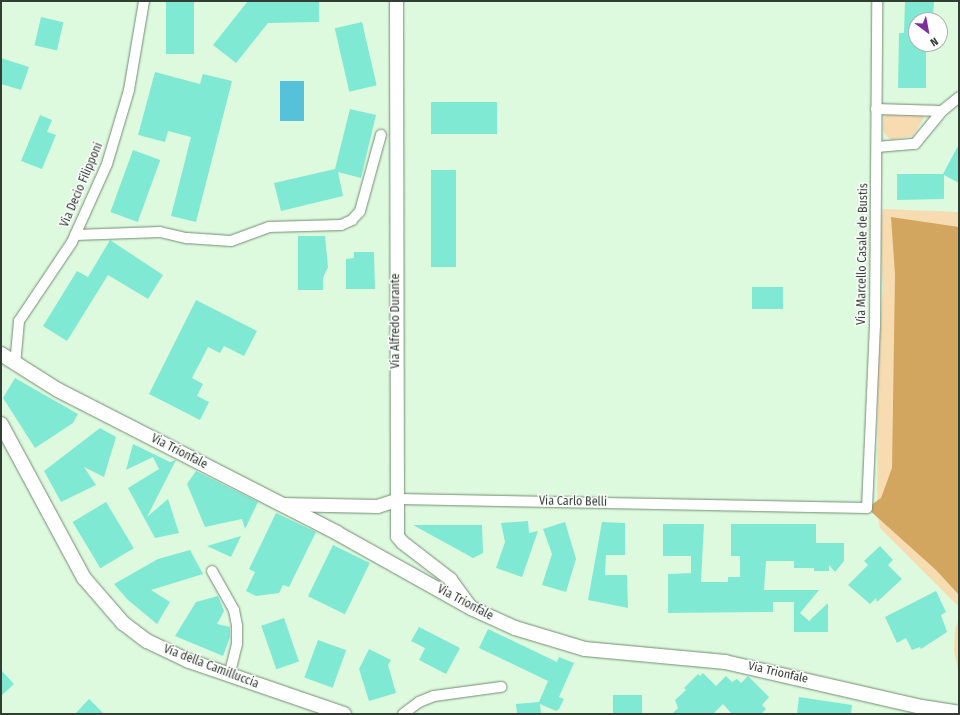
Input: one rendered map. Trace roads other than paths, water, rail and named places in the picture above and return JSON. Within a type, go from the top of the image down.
[{"type":"main road","name":"Via Trionfale","points":[[1,354],[15,365],[281,504],[471,608],[536,635],[585,649],[725,662],[922,707],[959,713]]},
{"type":"main road","name":"Via della Camilluccia","points":[[1,424],[79,569],[109,610],[147,641],[229,676],[344,714]]},
{"type":"street","name":"Via Decio Filipponi","points":[[15,365],[19,322],[75,234],[101,178],[124,110],[136,61],[144,1]]},
{"type":"street","name":"Via Alfredo Durante","points":[[396,1],[398,538],[450,579],[471,608]]},
{"type":"street","name":"Via Marcello Casale de Bustis","points":[[867,508],[875,326],[877,1]]},
{"type":"street","points":[[877,147],[915,144],[942,111],[959,97]]},
{"type":"street","points":[[876,109],[942,111]]},
{"type":"street","points":[[75,234],[160,232],[179,237],[231,241],[269,227],[341,225],[352,220],[360,211],[381,135]]},
{"type":"street","name":"Via Trionfale","points":[[1,362],[15,365]]},
{"type":"street","name":"Via Carlo Belli","points":[[281,504],[377,506],[398,499],[867,508]]},
{"type":"street","points":[[212,571],[234,610],[237,626],[238,644],[229,676]]},
{"type":"street","points":[[403,714],[419,702],[434,696],[501,687]]},
{"type":"water","points":[[280,81],[304,81],[304,121],[280,121]]}]
